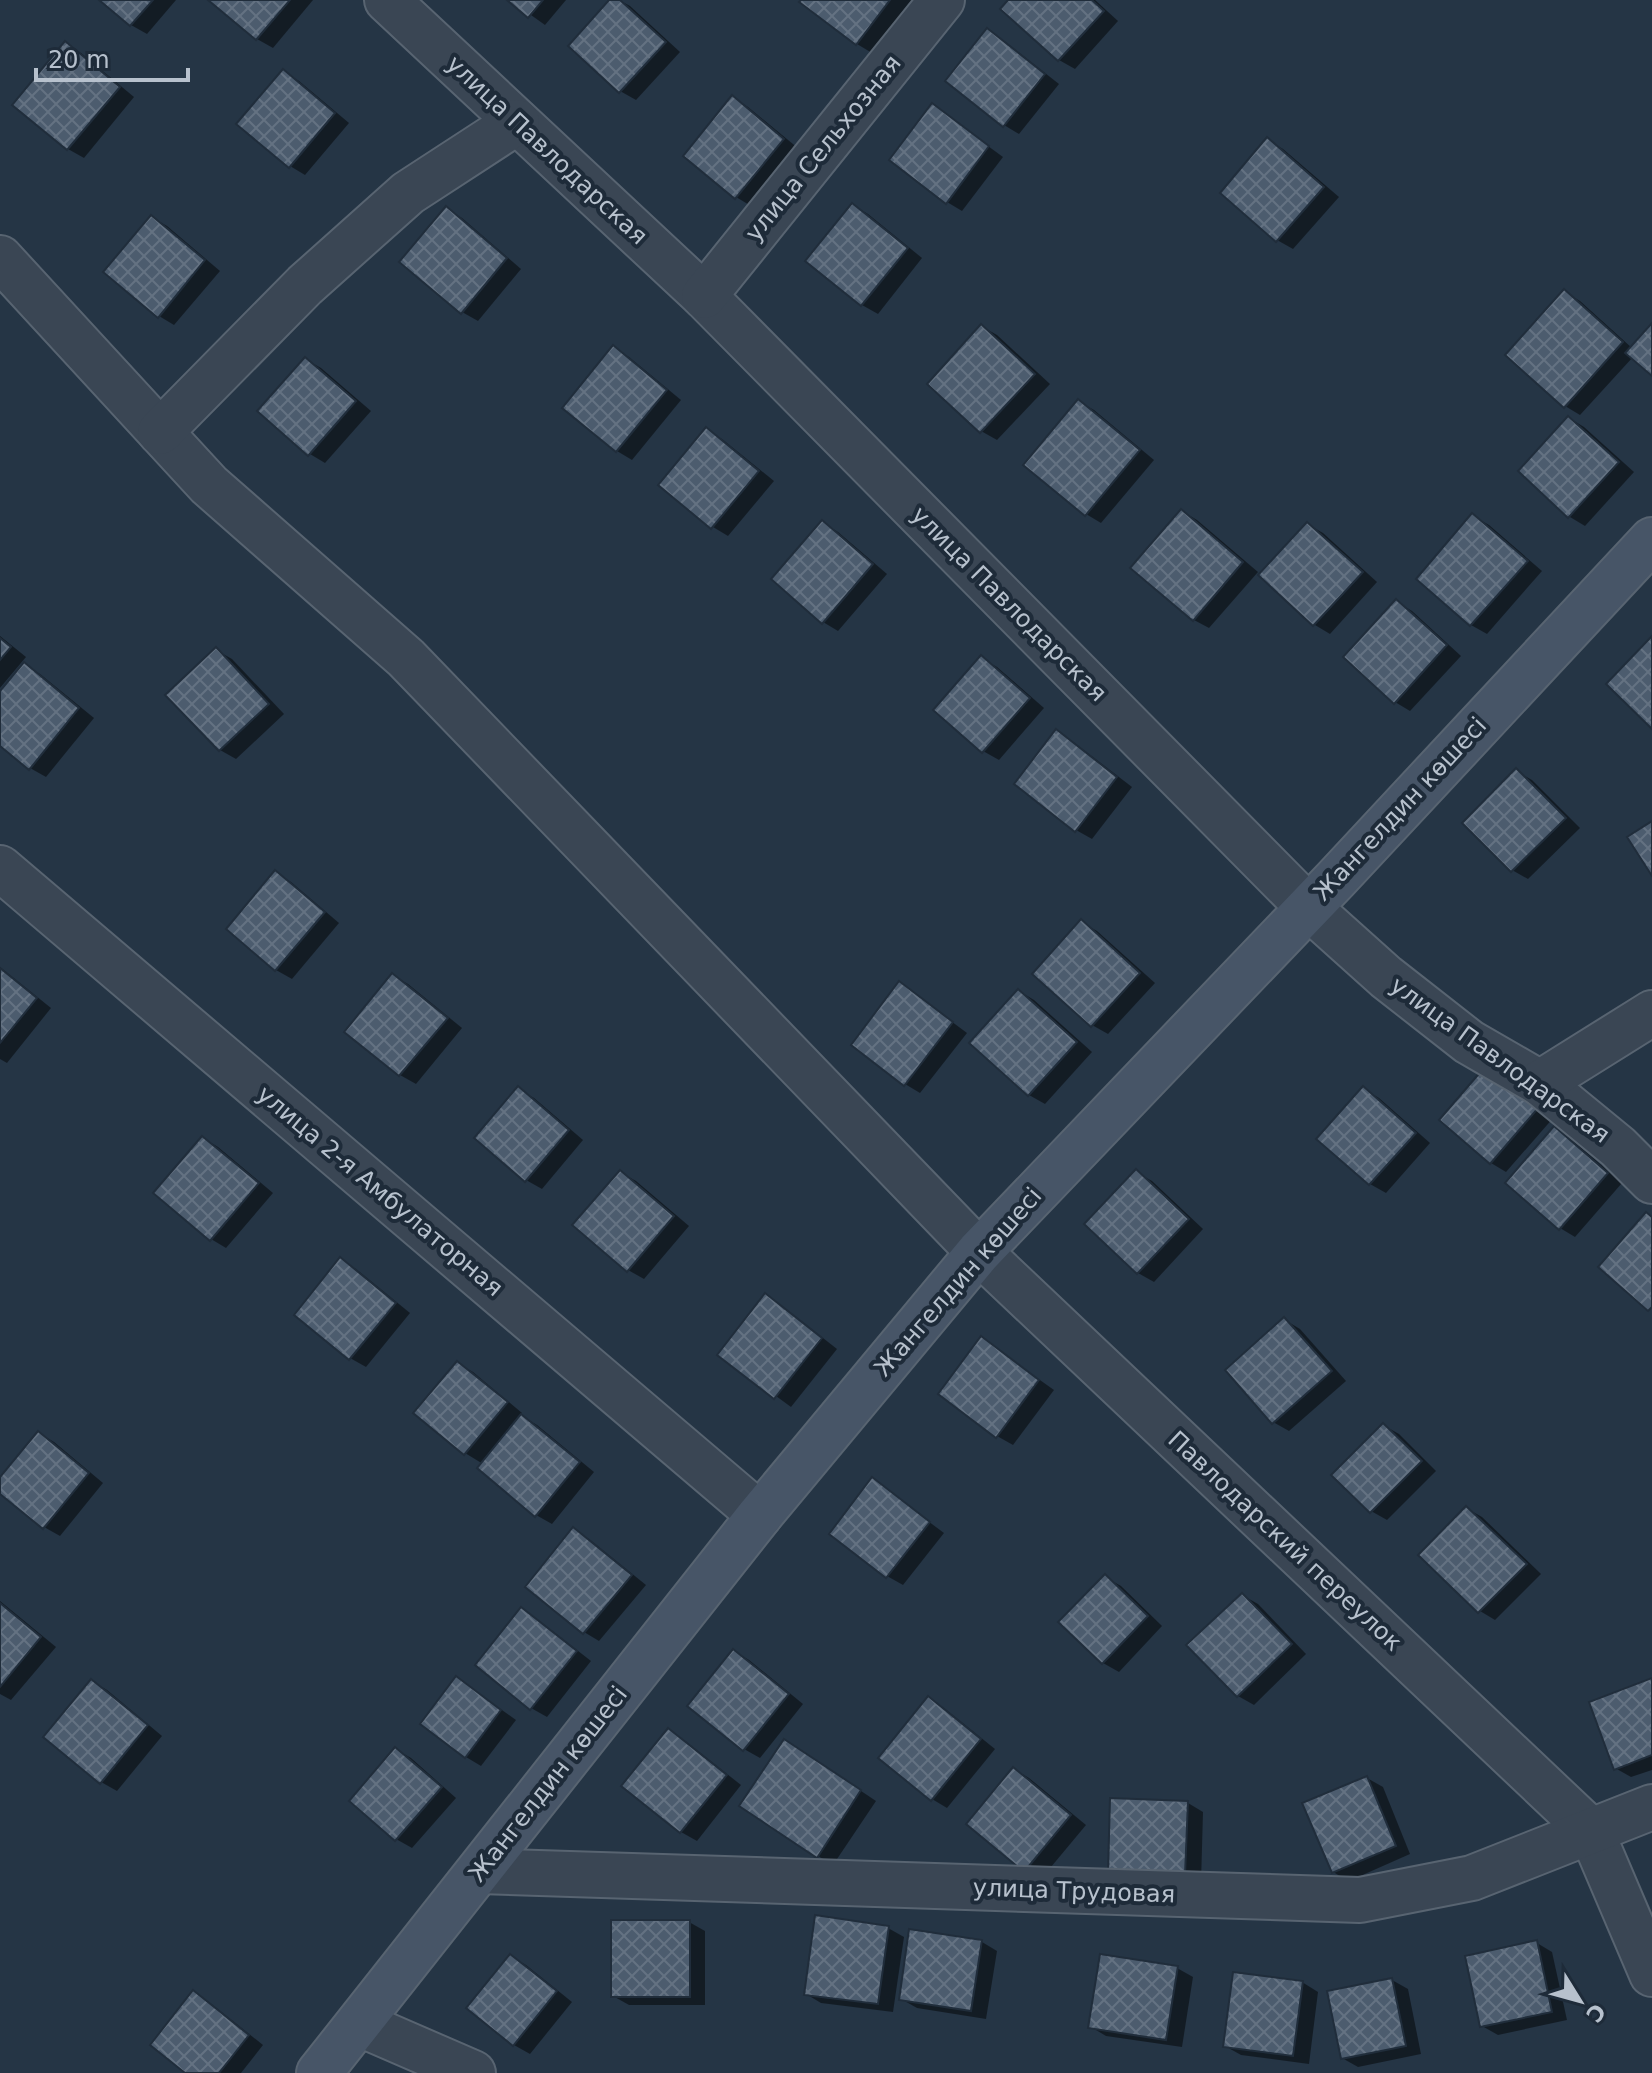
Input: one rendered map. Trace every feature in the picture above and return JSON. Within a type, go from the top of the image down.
[{"type":"main road","name":"Жангелдин көшесі","points":[[319,2073],[760,1515],[979,1252],[1652,540]]},
{"type":"street","name":"улица Павлодарская","points":[[387,0],[704,296],[1308,907],[1386,977],[1469,1042],[1540,1083],[1618,1147],[1652,1181]]},
{"type":"street","name":"улица Сельхозная","points":[[704,296],[942,0]]},
{"type":"street","points":[[160,432],[305,285],[408,193],[517,122]]},
{"type":"street","points":[[0,258],[209,485],[406,658],[979,1252]]},
{"type":"street","name":"улица 2-я Амбулаторная","points":[[0,868],[760,1515]]},
{"type":"street","points":[[1540,1083],[1652,1013]]},
{"type":"street","name":"Павлодарский переулок","points":[[979,1252],[1591,1831]]},
{"type":"street","name":"улица Трудовая","points":[[480,1871],[1360,1900],[1472,1878],[1652,1807]]},
{"type":"street","points":[[1591,1831],[1652,1974]]},
{"type":"street","points":[[360,2024],[473,2073]]},
{"type":"building","points":[[99,0],[153,0],[130,26]]},
{"type":"building","points":[[208,0],[290,0],[256,40]]},
{"type":"building","points":[[507,0],[543,0],[528,18]]},
{"type":"building","points":[[609,0],[620,0],[666,42],[619,93],[568,46]]},
{"type":"building","points":[[890,0],[856,45],[799,2]]},
{"type":"building","points":[[1008,0],[1092,0],[1104,11],[1058,61],[1000,9]]},
{"type":"building","points":[[987,28],[1045,74],[1003,127],[945,81]]},
{"type":"building","points":[[65,41],[120,87],[67,150],[12,105]]},
{"type":"building","points":[[283,69],[335,113],[289,168],[236,124]]},
{"type":"building","points":[[732,95],[784,139],[735,199],[683,156]]},
{"type":"building","points":[[932,103],[989,146],[946,204],[889,160]]},
{"type":"building","points":[[1267,137],[1324,187],[1276,242],[1220,193]]},
{"type":"building","points":[[852,203],[908,248],[861,306],[805,261]]},
{"type":"building","points":[[446,206],[507,258],[461,314],[399,262]]},
{"type":"building","points":[[151,215],[205,260],[158,318],[103,272]]},
{"type":"building","points":[[1564,289],[1623,342],[1564,408],[1505,355]]},
{"type":"building","points":[[1652,323],[1652,376],[1625,353]]},
{"type":"building","points":[[981,324],[1035,374],[980,433],[927,384]]},
{"type":"building","points":[[613,345],[667,390],[616,452],[562,408]]},
{"type":"building","points":[[305,357],[356,401],[308,456],[257,411]]},
{"type":"building","points":[[1078,399],[1140,450],[1085,516],[1023,465]]},
{"type":"building","points":[[1568,416],[1619,462],[1568,518],[1518,471]]},
{"type":"building","points":[[706,427],[759,471],[711,529],[658,485]]},
{"type":"building","points":[[1181,509],[1243,562],[1193,621],[1130,568]]},
{"type":"building","points":[[1472,513],[1528,561],[1470,626],[1416,579]]},
{"type":"building","points":[[822,520],[873,564],[822,624],[771,579]]},
{"type":"building","points":[[1307,522],[1363,572],[1313,626],[1258,575]]},
{"type":"building","points":[[1396,599],[1447,645],[1394,704],[1343,657]]},
{"type":"building","points":[[1652,636],[1652,729],[1606,684]]},
{"type":"building","points":[[0,638],[11,647],[0,660]]},
{"type":"building","points":[[216,647],[269,704],[219,751],[165,695]]},
{"type":"building","points":[[981,655],[1030,698],[982,753],[933,710]]},
{"type":"building","points":[[24,662],[79,708],[29,770],[0,746],[0,691]]},
{"type":"building","points":[[1056,729],[1117,777],[1075,832],[1014,784]]},
{"type":"building","points":[[1516,768],[1566,818],[1511,872],[1462,823]]},
{"type":"building","points":[[1652,821],[1652,876],[1627,837]]},
{"type":"building","points":[[275,870],[325,912],[275,971],[226,929]]},
{"type":"building","points":[[1081,919],[1140,973],[1091,1027],[1032,974]]},
{"type":"building","points":[[0,968],[37,998],[0,1043]]},
{"type":"building","points":[[392,973],[448,1018],[399,1076],[344,1032]]},
{"type":"building","points":[[899,981],[953,1022],[904,1086],[851,1045]]},
{"type":"building","points":[[1018,989],[1077,1042],[1028,1096],[969,1043]]},
{"type":"building","points":[[1489,1062],[1539,1107],[1490,1164],[1439,1120]]},
{"type":"building","points":[[518,1086],[569,1130],[525,1182],[474,1138]]},
{"type":"building","points":[[1363,1086],[1416,1133],[1369,1185],[1316,1139]]},
{"type":"building","points":[[1554,1126],[1608,1173],[1559,1230],[1505,1183]]},
{"type":"building","points":[[202,1136],[259,1183],[210,1241],[153,1193]]},
{"type":"building","points":[[1136,1169],[1189,1219],[1137,1274],[1084,1224]]},
{"type":"building","points":[[620,1170],[674,1216],[627,1272],[572,1225]]},
{"type":"building","points":[[1646,1212],[1652,1217],[1652,1307],[1648,1311],[1598,1267]]},
{"type":"building","points":[[340,1257],[396,1303],[349,1360],[294,1315]]},
{"type":"building","points":[[765,1293],[822,1338],[774,1399],[717,1355]]},
{"type":"building","points":[[1284,1317],[1332,1371],[1272,1424],[1225,1370]]},
{"type":"building","points":[[981,1336],[1039,1380],[996,1438],[938,1394]]},
{"type":"building","points":[[457,1361],[508,1402],[464,1455],[413,1413]]},
{"type":"building","points":[[521,1414],[580,1462],[535,1517],[477,1468]]},
{"type":"building","points":[[1383,1423],[1422,1461],[1370,1513],[1331,1475]]},
{"type":"building","points":[[38,1431],[89,1473],[43,1529],[0,1494],[0,1477]]},
{"type":"building","points":[[872,1477],[930,1522],[886,1578],[829,1534]]},
{"type":"building","points":[[1466,1506],[1527,1564],[1478,1613],[1418,1555]]},
{"type":"building","points":[[573,1527],[632,1575],[583,1634],[525,1587]]},
{"type":"building","points":[[1105,1574],[1148,1616],[1102,1664],[1058,1622]]},
{"type":"building","points":[[1242,1593],[1292,1644],[1237,1697],[1186,1645]]},
{"type":"building","points":[[0,1603],[41,1637],[0,1687]]},
{"type":"building","points":[[521,1607],[577,1651],[530,1710],[475,1665]]},
{"type":"building","points":[[733,1649],[789,1694],[743,1751],[687,1706]]},
{"type":"building","points":[[456,1676],[501,1710],[465,1758],[420,1724]]},
{"type":"building","points":[[1652,1678],[1652,1755],[1614,1770],[1589,1702]]},
{"type":"building","points":[[91,1679],[148,1725],[100,1784],[43,1737]]},
{"type":"building","points":[[928,1696],[981,1739],[931,1801],[878,1758]]},
{"type":"building","points":[[668,1728],[727,1775],[680,1833],[621,1786]]},
{"type":"building","points":[[784,1739],[861,1790],[817,1858],[739,1806]]},
{"type":"building","points":[[395,1747],[442,1787],[395,1841],[349,1801]]},
{"type":"building","points":[[1013,1767],[1071,1815],[1024,1872],[966,1824]]},
{"type":"building","points":[[1367,1776],[1396,1846],[1332,1873],[1302,1803]]},
{"type":"building","points":[[1110,1798],[1188,1801],[1185,1875],[1108,1873]]},
{"type":"building","points":[[815,1915],[889,1926],[878,2004],[804,1995]]},
{"type":"building","points":[[611,1920],[690,1920],[690,1997],[611,1997]]},
{"type":"building","points":[[909,1929],[982,1940],[971,2011],[899,2000]]},
{"type":"building","points":[[1537,1940],[1552,2012],[1480,2027],[1465,1956]]},
{"type":"building","points":[[510,1954],[557,1991],[513,2046],[466,2008]]},
{"type":"building","points":[[1100,1954],[1178,1966],[1166,2040],[1088,2028]]},
{"type":"building","points":[[1233,1972],[1303,1981],[1293,2056],[1223,2047]]},
{"type":"building","points":[[1392,1978],[1406,2046],[1341,2059],[1327,1991]]},
{"type":"building","points":[[193,1990],[249,2035],[219,2073],[185,2073],[150,2045]]}]
